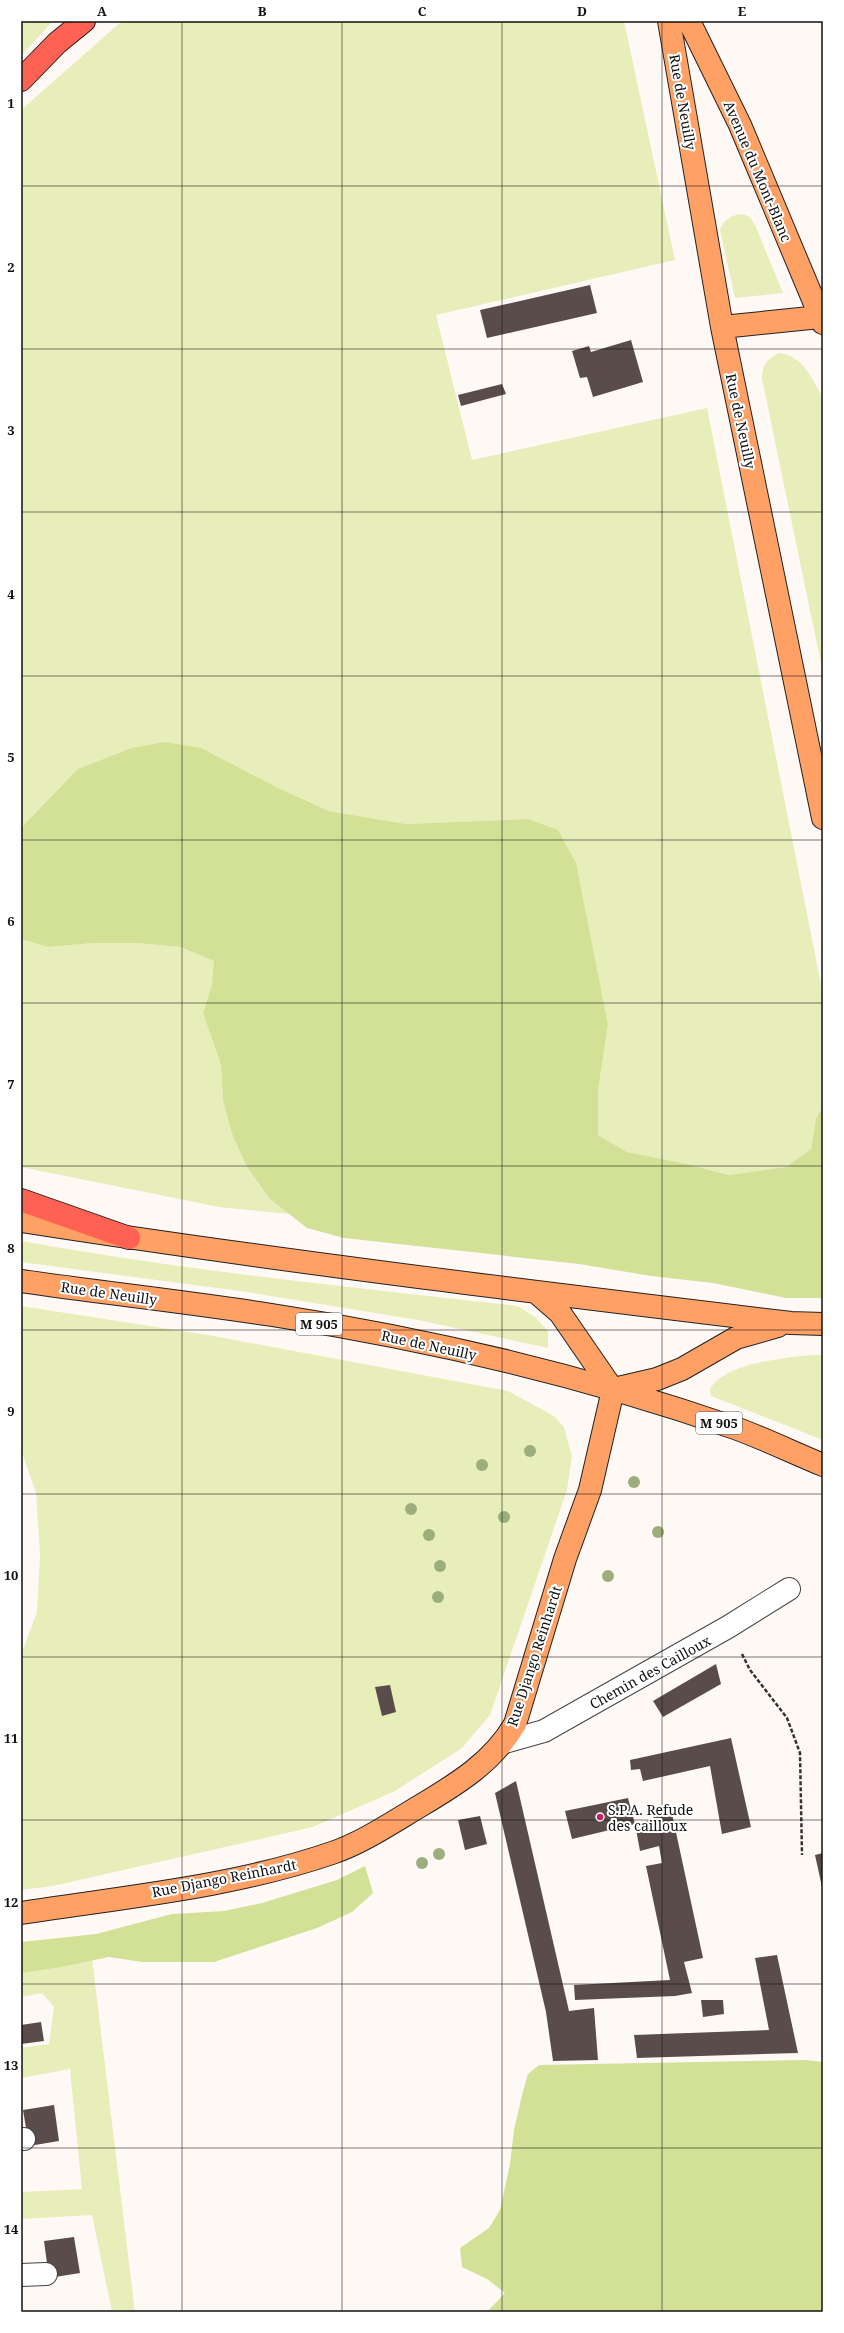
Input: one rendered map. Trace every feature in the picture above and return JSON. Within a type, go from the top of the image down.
[{"type":"highway","points":[[21,80],[57,43],[84,21]]},
{"type":"highway","points":[[21,1200],[129,1238]]},
{"type":"main road","name":"Rue de Neuilly","points":[[669,21],[722,327],[823,818]]},
{"type":"main road","name":"Avenue du Mont-Blanc","points":[[689,21],[740,125],[821,320]]},
{"type":"main road","points":[[722,327],[821,320]]},
{"type":"main road","points":[[21,1221],[129,1238],[536,1293],[791,1323],[823,1324]]},
{"type":"main road","name":"Rue de Neuilly","points":[[21,1281],[273,1315],[522,1365],[613,1390],[736,1429],[823,1465]]},
{"type":"main road","points":[[536,1293],[560,1313],[613,1390],[657,1379],[682,1369],[736,1338],[791,1323]]},
{"type":"main road","name":"Rue Django Reinhardt","points":[[21,1913],[276,1870],[334,1852],[441,1794],[478,1768],[505,1742],[515,1724],[565,1559],[590,1490],[613,1390]]},
{"type":"lane","name":"Chemin des Cailloux","points":[[505,1742],[544,1731],[728,1627],[789,1589]]},
{"type":"lane","points":[[21,2275],[46,2274]]},
{"type":"path","points":[[728,1627],[750,1670],[787,1718],[800,1753],[802,1855]]},
{"type":"green space","points":[[21,21],[53,21],[21,56]]},
{"type":"green space","points":[[122,21],[624,21],[675,260],[436,315],[472,460],[707,408],[823,995],[823,1107],[816,1118],[811,1149],[786,1167],[729,1175],[687,1164],[627,1152],[598,1135],[598,1091],[608,1025],[528,819],[406,824],[329,811],[274,786],[21,828],[21,110]]},
{"type":"green space","points":[[742,214],[750,217],[756,227],[783,293],[735,298],[720,230],[723,223],[728,219]]},
{"type":"green space","points":[[779,353],[794,358],[801,363],[811,376],[823,398],[823,673],[762,379],[764,366],[771,358]]},
{"type":"green space","points":[[165,742],[201,748],[274,786],[329,811],[406,824],[528,819],[558,830],[576,863],[608,1025],[598,1091],[598,1135],[627,1152],[687,1164],[729,1175],[786,1167],[811,1149],[816,1118],[823,1107],[823,1298],[786,1298],[713,1283],[651,1276],[579,1264],[344,1238],[307,1228],[270,1199],[247,1167],[233,1137],[223,1101],[221,1065],[203,1013],[212,984],[214,961],[180,947],[136,943],[93,943],[48,947],[21,939],[21,828],[78,769],[132,748]]},
{"type":"green space","points":[[21,939],[48,947],[93,943],[136,943],[180,947],[215,961],[212,984],[203,1013],[221,1065],[223,1101],[233,1137],[247,1167],[270,1199],[290,1214],[219,1207],[21,1167]]},
{"type":"green space","points":[[21,1241],[83,1252],[207,1270],[518,1306],[535,1317],[548,1331],[548,1348],[418,1320],[247,1292],[21,1262]]},
{"type":"green space","points":[[21,1306],[208,1335],[508,1391],[554,1416],[564,1427],[572,1457],[567,1490],[490,1715],[462,1748],[395,1791],[313,1827],[53,1886],[21,1890],[21,1655],[37,1612],[40,1555],[36,1493],[21,1450]]},
{"type":"green space","points":[[811,1355],[823,1355],[823,1440],[711,1396],[710,1389],[718,1380],[728,1373],[756,1363]]},
{"type":"green space","points":[[365,1866],[373,1893],[352,1912],[317,1928],[214,1962],[142,1962],[109,1957],[61,1967],[21,1973],[21,1942],[96,1934],[172,1914],[224,1911],[262,1903],[337,1880]]},
{"type":"green space","points":[[92,1958],[135,2312],[112,2312],[92,2215],[21,2219],[21,2192],[82,2189],[70,2069],[21,2078],[21,2048],[49,2044],[54,2007],[42,1993],[21,1997],[21,1966]]},
{"type":"green space","points":[[806,2060],[823,2062],[823,2312],[487,2312],[505,2293],[487,2279],[462,2267],[460,2248],[489,2228],[500,2210],[510,2164],[514,2130],[522,2095],[528,2074],[539,2065]]},
{"type":"building","points":[[590,285],[597,313],[487,338],[480,310]]},
{"type":"building","points":[[631,340],[643,382],[593,397],[587,377],[580,378],[572,351],[589,346],[591,352]]},
{"type":"building","points":[[502,384],[506,394],[461,406],[458,395]]},
{"type":"building","points":[[716,1664],[721,1684],[663,1717],[653,1701]]},
{"type":"building","points":[[390,1685],[396,1712],[382,1716],[375,1687]]},
{"type":"building","points":[[731,1738],[751,1827],[722,1834],[710,1766],[643,1781],[640,1769],[631,1770],[630,1760]]},
{"type":"building","points":[[516,1781],[569,2011],[594,2008],[598,2060],[553,2061],[546,2012],[495,1793]]},
{"type":"building","name":"S.P.A. Refude des cailloux","points":[[628,1798],[635,1824],[572,1839],[565,1811]]},
{"type":"building","points":[[671,1809],[703,1958],[684,1962],[692,1993],[675,1996],[575,2000],[574,1985],[670,1980],[646,1866],[662,1863],[659,1846],[640,1851],[635,1824],[654,1819],[652,1813]]},
{"type":"building","points":[[480,1816],[487,1844],[465,1850],[458,1820]]},
{"type":"building","points":[[823,1853],[823,1887],[822,1887],[815,1855]]},
{"type":"building","points":[[777,1955],[798,2053],[637,2058],[634,2035],[769,2030],[755,1958]]},
{"type":"building","points":[[701,2000],[723,2000],[724,2014],[703,2017]]},
{"type":"building","points":[[41,2022],[44,2041],[21,2044],[21,2025]]},
{"type":"building","points":[[54,2105],[59,2141],[29,2146],[23,2110]]},
{"type":"building","points":[[74,2237],[80,2273],[49,2278],[44,2241]]},
{"type":"place","name":"S.P.A. Refude des cailloux","points":[[600,1817]]}]
